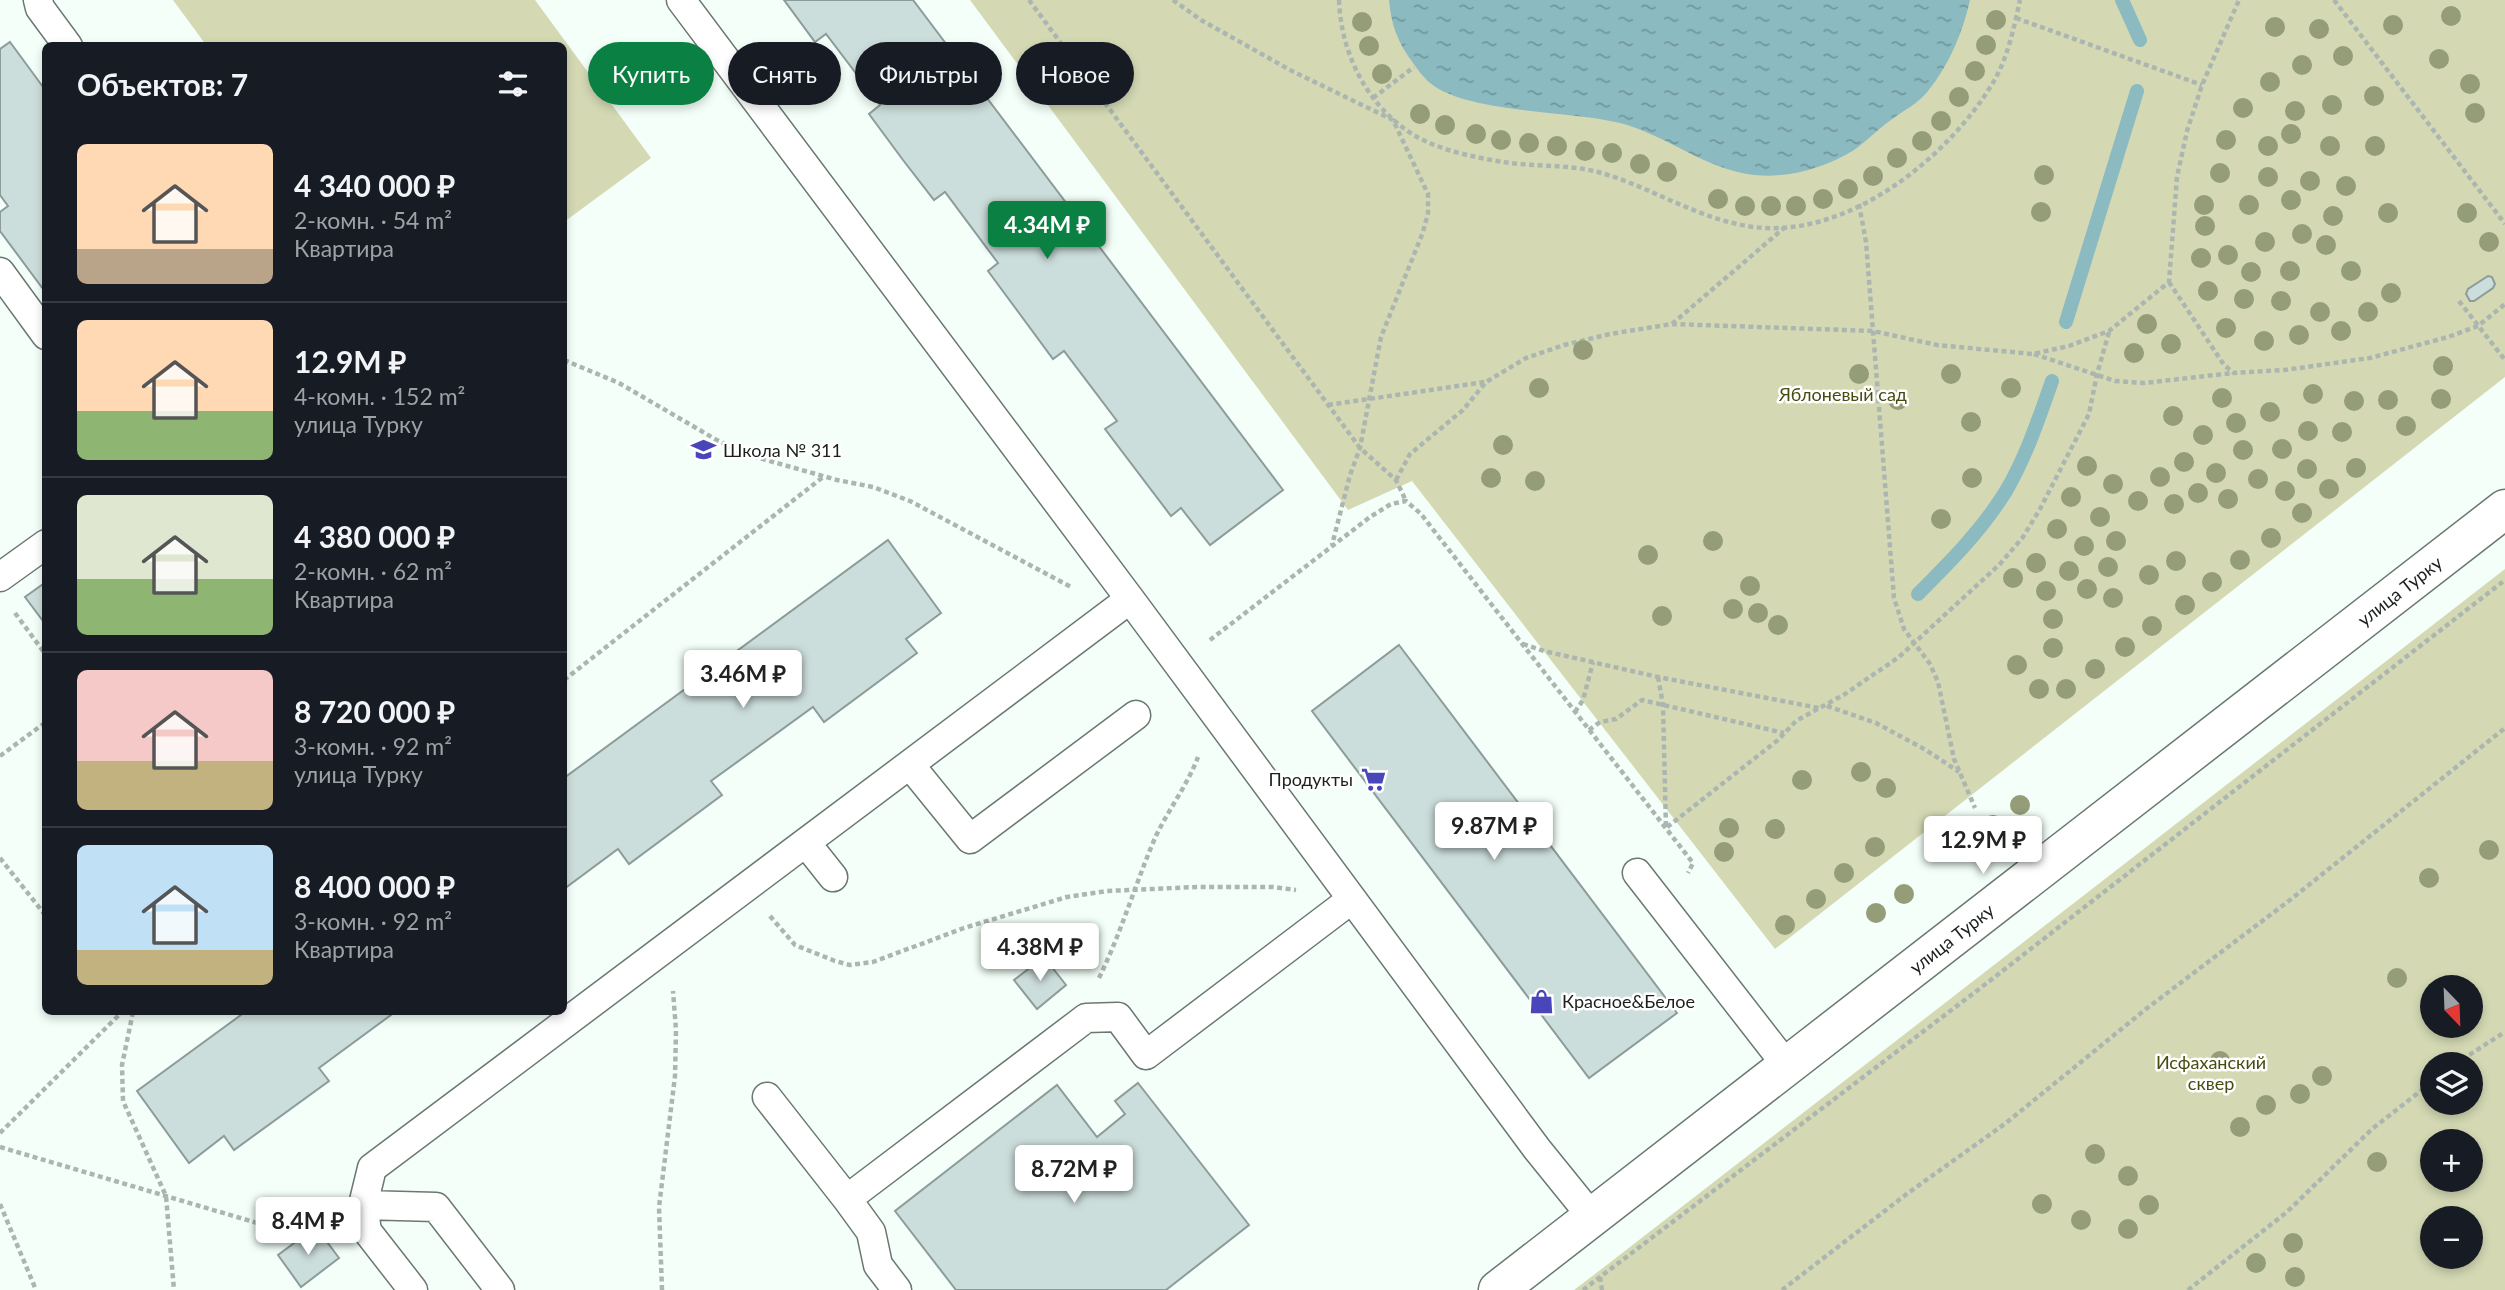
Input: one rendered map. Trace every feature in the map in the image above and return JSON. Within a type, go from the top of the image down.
[{"type":"street","name":"улица Турку","points":[[1498,1290],[2505,509]]},
{"type":"lane","points":[[38,0],[40,8],[65,42]]},
{"type":"lane","points":[[681,0],[1178,663],[1537,1149],[1592,1217]]},
{"type":"lane","points":[[0,272],[42,330]]},
{"type":"lane","points":[[4,590],[42,548]]},
{"type":"lane","points":[[413,1290],[366,1231],[363,1205],[372,1168],[1130,599]]},
{"type":"lane","points":[[909,765],[970,839],[1136,715]]},
{"type":"lane","points":[[806,843],[832,877]]},
{"type":"lane","points":[[1637,873],[1787,1066]]},
{"type":"lane","points":[[847,1199],[1086,1018],[1118,1017],[1146,1055],[1352,899]]},
{"type":"lane","points":[[767,1097],[871,1232],[878,1265],[897,1290]]},
{"type":"lane","points":[[363,1205],[436,1207],[500,1290]]},
{"type":"path","points":[[1029,0],[1360,448],[1396,481],[1406,501],[1421,514],[1693,863],[1667,911]]},
{"type":"path","points":[[1173,0],[1200,20],[1290,70],[1393,120],[1414,135],[1439,146],[1502,162],[1591,170],[1640,185],[1673,202],[1716,217],[1747,226],[1784,228],[1810,223],[1887,191],[1917,170],[1947,142],[1994,80],[2006,54],[2020,0]]},
{"type":"path","points":[[1332,547],[1350,475],[1360,448],[1381,337],[1423,232],[1429,194],[1393,120],[1373,98],[1347,51],[1340,23],[1339,0]]},
{"type":"path","points":[[2234,373],[2224,365],[2169,282],[2177,177],[2187,131],[2202,85],[2239,0]]},
{"type":"path","points":[[2334,0],[2505,224]]},
{"type":"path","points":[[2016,18],[2202,85]]},
{"type":"path","points":[[1373,98],[1414,67]]},
{"type":"path","points":[[1859,204],[1866,242],[1893,590],[1898,614],[1914,645],[1930,664],[1938,682],[1954,759],[1975,808]]},
{"type":"path","points":[[1672,324],[1784,228]]},
{"type":"path","points":[[2033,354],[2069,346],[2109,331],[2169,282]]},
{"type":"path","points":[[2459,301],[2505,359]]},
{"type":"path","points":[[1396,481],[1410,454],[1463,410],[1486,382],[1526,358],[1610,334],[1672,324],[1873,331],[1937,345],[2033,354],[2115,381],[2144,383],[2370,359],[2478,326],[2505,304]]},
{"type":"path","points":[[1666,828],[1778,740],[1796,721],[1875,676],[1914,645],[1941,617],[1979,585],[2023,537],[2089,414],[2109,331]]},
{"type":"path","points":[[567,360],[619,383],[746,454],[873,487],[910,501],[1068,586],[1130,599]]},
{"type":"path","points":[[1328,405],[1486,382]]},
{"type":"path","points":[[567,678],[824,476]]},
{"type":"path","points":[[1178,663],[1391,504],[1406,501]]},
{"type":"path","points":[[1583,1290],[1987,983],[2505,580]]},
{"type":"path","points":[[4,590],[42,648]]},
{"type":"path","points":[[1522,643],[1544,651],[1658,677],[1823,707],[1876,723],[1960,772]]},
{"type":"path","points":[[1575,712],[1583,700],[1593,662]]},
{"type":"path","points":[[1658,677],[1663,705],[1666,828]]},
{"type":"path","points":[[1589,730],[1600,722],[1616,719],[1642,700],[1784,733]]},
{"type":"path","points":[[1086,1018],[1095,985],[1112,950],[1165,817],[1190,780],[1212,710]]},
{"type":"path","points":[[0,756],[42,725]]},
{"type":"path","points":[[1782,1290],[1908,1193],[2007,1123],[2156,1000],[2290,900],[2505,728]]},
{"type":"path","points":[[0,858],[42,911]]},
{"type":"path","points":[[745,888],[795,945],[850,965],[873,962],[964,928],[1067,897],[1107,891],[1273,887],[1352,899]]},
{"type":"path","points":[[662,1290],[659,1207],[675,1076],[676,1030],[669,946]]},
{"type":"path","points":[[0,1133],[118,1015]]},
{"type":"path","points":[[132,1015],[122,1065],[123,1101],[166,1196],[174,1290]]},
{"type":"path","points":[[2474,1052],[2505,1032]]},
{"type":"path","points":[[2188,1290],[2287,1212],[2372,1129],[2420,1091]]},
{"type":"path","points":[[0,1147],[264,1225],[285,1224],[372,1168]]},
{"type":"path","points":[[0,1203],[36,1290]]},
{"type":"path","points":[[1599,1271],[1602,1290]]},
{"type":"green space","points":[[173,0],[535,0],[566,42],[204,42]]},
{"type":"green space","name":"Яблоневый сад","points":[[970,0],[2505,0],[2505,377],[1775,949],[1412,481],[1348,510],[1048,105],[1134,105],[1134,42],[1016,42],[1016,62]]},
{"type":"green space","points":[[567,44],[588,72],[588,105],[612,105],[651,158],[567,220]]},
{"type":"green space","name":"Исфаханский сквер","points":[[2505,569],[2505,1290],[1574,1290]]},
{"type":"water","points":[[1389,0],[1970,0],[1949,59],[1920,100],[1842,157],[1815,168],[1771,176],[1726,169],[1651,134],[1620,123],[1494,106],[1447,93],[1427,81],[1408,56],[1391,18]]},
{"type":"building","points":[[784,0],[913,0],[945,42],[855,42],[855,72],[841,54],[841,42],[832,42],[826,34],[815,42]]},
{"type":"building","points":[[10,42],[42,86],[42,288],[0,231],[0,212],[8,206],[0,195],[0,49]]},
{"type":"building","points":[[880,105],[992,105],[1283,490],[1210,545],[1181,508],[1171,516],[1105,429],[1117,421],[1064,351],[1053,359],[988,271],[998,263],[945,192],[934,200],[869,114]]},
{"type":"building","points":[[2488,276],[2492,277],[2495,284],[2493,288],[2470,301],[2466,294],[2468,289]]},
{"type":"building","points":[[888,540],[941,613],[906,639],[917,653],[824,722],[813,707],[711,781],[722,795],[629,864],[618,849],[567,887],[567,776]]},
{"type":"building","points":[[42,585],[42,620],[25,597]]},
{"type":"building","points":[[1399,645],[1677,1013],[1589,1078],[1312,711]]},
{"type":"building","points":[[1044,957],[1066,985],[1037,1009],[1014,980]]},
{"type":"building","points":[[241,1015],[391,1015],[319,1068],[329,1081],[234,1150],[224,1136],[189,1163],[137,1091]]},
{"type":"building","points":[[1138,1083],[1249,1225],[1166,1290],[956,1290],[895,1211],[1057,1085],[1097,1137],[1125,1114],[1115,1101]]},
{"type":"building","points":[[316,1227],[339,1258],[301,1287],[278,1255]]},
{"type":"waterway","points":[[2122,0],[2140,40]]},
{"type":"waterway","points":[[2066,322],[2137,91]]},
{"type":"waterway","points":[[1918,594],[1954,558],[2006,491],[2026,451],[2052,381]]},
{"type":"place","name":"Школа № 311","points":[[703,450]]},
{"type":"place","name":"Продукты","points":[[1373,779]]},
{"type":"place","name":"Красное&Белое","points":[[1542,1001]]}]
